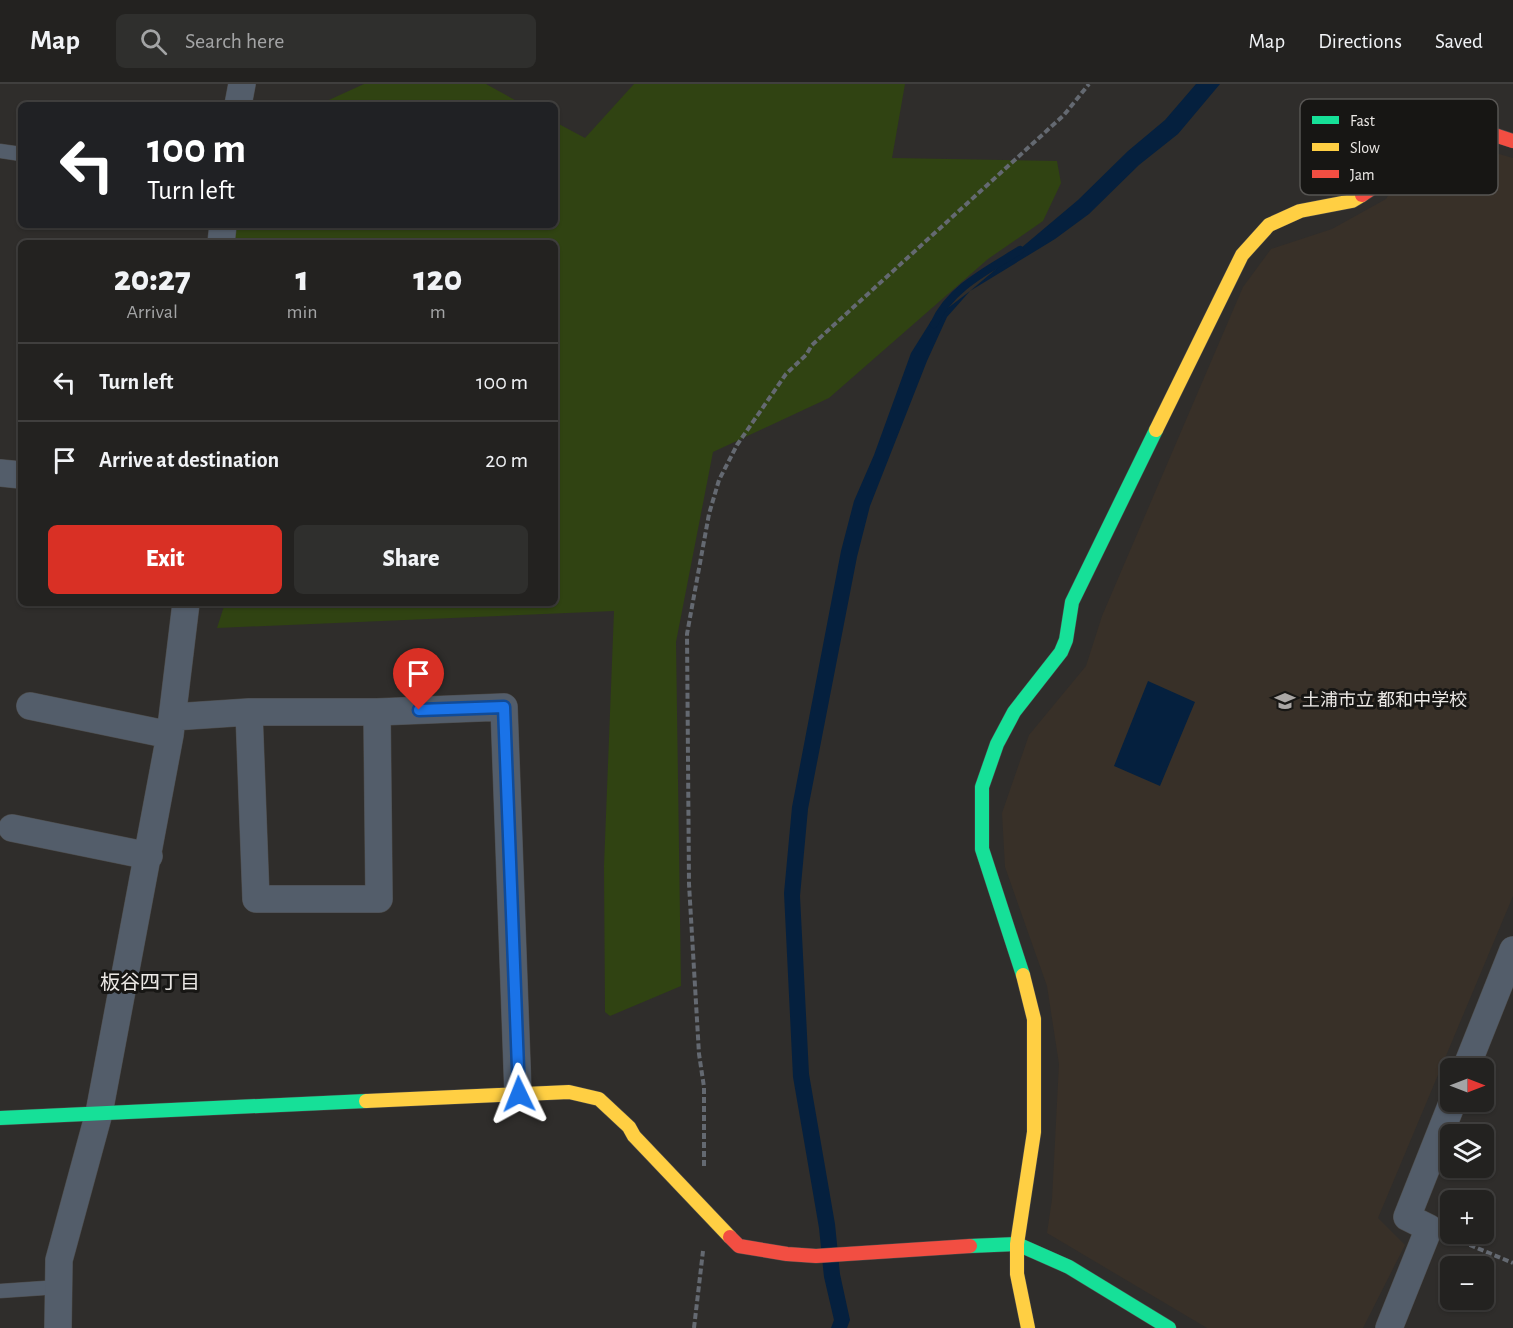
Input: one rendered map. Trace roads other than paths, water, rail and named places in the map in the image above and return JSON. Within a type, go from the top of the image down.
[{"type":"street","points":[[239,102],[242,84]]},
{"type":"street","points":[[1498,136],[1513,141]]},
{"type":"street","points":[[1028,1328],[1017,1274],[1017,1244],[1034,1132],[1034,1019],[1022,966],[982,849],[982,787],[997,744],[1014,712],[1061,652],[1066,640],[1072,602],[1242,255],[1269,225],[1300,211],[1352,201],[1362,195]]},
{"type":"street","points":[[0,473],[18,475]]},
{"type":"street","points":[[58,1328],[59,1260],[99,1113],[172,726],[186,606]]},
{"type":"street","points":[[30,705],[172,726],[249,712],[376,712],[504,707],[519,1094]]},
{"type":"street","points":[[249,712],[256,899],[379,900],[376,712]]},
{"type":"street","points":[[12,828],[148,856]]},
{"type":"street","points":[[1470,1058],[1513,950]]},
{"type":"street","points":[[0,1118],[569,1092],[599,1099],[629,1126],[634,1136],[739,1246],[816,1256],[1017,1244],[1069,1267],[1168,1328]]},
{"type":"street","points":[[1389,1328],[1429,1228],[1407,1217],[1449,1112]]},
{"type":"lane","points":[[0,151],[18,154]]},
{"type":"lane","points":[[0,1291],[58,1287]]},
{"type":"water","points":[[1196,84],[1220,84],[1178,134],[1139,165],[1089,214],[1055,239],[970,291],[1078,200],[1128,151],[1165,120]]},
{"type":"water","points":[[970,291],[947,317],[927,361],[870,506],[857,557],[808,809],[800,896],[809,1074],[835,1224],[840,1274],[850,1320],[847,1328],[831,1328],[834,1320],[824,1277],[819,1228],[793,1077],[784,893],[792,807],[841,551],[854,501],[874,455],[911,353],[931,321]]},
{"type":"water","points":[[1148,681],[1195,702],[1160,786],[1114,766]]},
{"type":"waterway","points":[[934,324],[941,311],[960,290],[1020,250]]},
{"type":"place","name":"土浦市立 都和中学校","points":[[1285,701]]},
{"type":"district","name":"板谷四丁目","points":[[150,983]]}]
